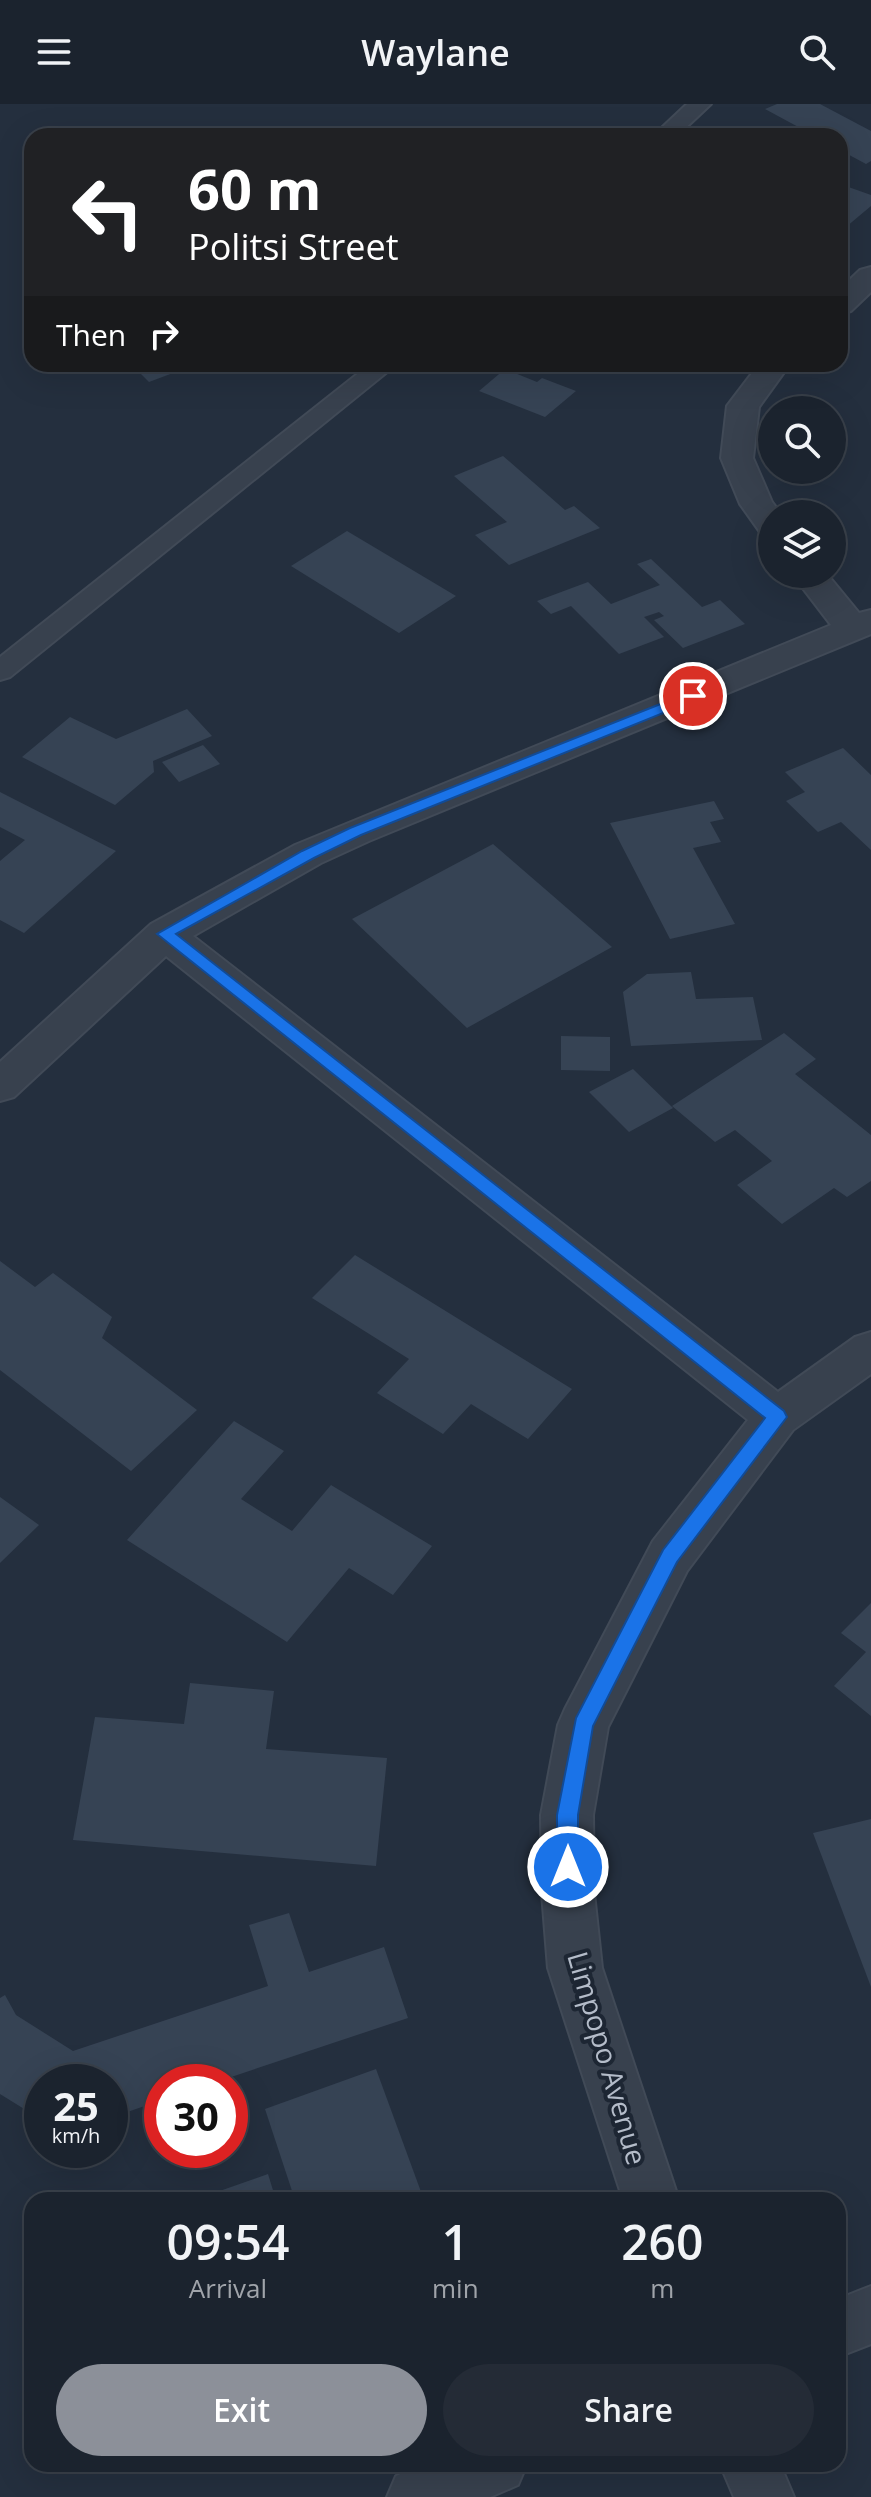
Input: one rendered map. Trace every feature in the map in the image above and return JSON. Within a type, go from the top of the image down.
[{"type":"street","points":[[848,298],[871,276]]},
{"type":"street","points":[[758,507],[737,458],[743,406],[769,372]]},
{"type":"street","points":[[0,1086],[165,934],[308,854],[861,625],[823,588]]},
{"type":"street","points":[[165,934],[777,1417]]},
{"type":"street","name":"Limpopo Avenue","points":[[648,2192],[575,1968],[568,1893],[567,1815],[583,1725],[670,1556],[777,1417],[871,1350]]},
{"type":"street","points":[[846,2325],[871,2315]]},
{"type":"street","points":[[417,2497],[478,2472]]},
{"type":"street","points":[[753,2472],[764,2497]]},
{"type":"lane","points":[[673,128],[700,104]]},
{"type":"lane","points":[[0,671],[375,372]]},
{"type":"building","points":[[777,104],[820,104],[871,131],[871,161],[866,164],[848,154],[848,128],[800,128],[765,109]]},
{"type":"building","points":[[848,187],[871,195],[871,206],[848,225]]},
{"type":"building","points":[[139,372],[176,372],[149,382]]},
{"type":"building","points":[[501,372],[512,372],[537,382],[542,378],[576,391],[545,417],[479,391]]},
{"type":"building","points":[[503,456],[565,510],[574,506],[600,528],[509,565],[475,535],[507,522],[454,476]]},
{"type":"building","points":[[347,531],[456,596],[399,633],[291,566]]},
{"type":"building","points":[[651,559],[702,607],[720,600],[745,624],[683,648],[654,620],[664,616],[659,612],[644,617],[664,637],[619,654],[571,606],[551,614],[537,601],[588,582],[611,604],[660,585],[637,564]]},
{"type":"building","points":[[187,709],[212,736],[153,761],[154,772],[115,805],[22,757],[70,717],[116,739]]},
{"type":"building","points":[[203,745],[220,764],[179,782],[162,762]]},
{"type":"building","points":[[843,748],[871,775],[871,850],[841,822],[818,832],[786,801],[805,792],[785,772]]},
{"type":"building","points":[[0,792],[116,851],[24,933],[0,920],[0,861],[25,840],[0,827]]},
{"type":"building","points":[[714,801],[724,819],[710,822],[721,842],[693,848],[735,924],[670,939],[610,823]]},
{"type":"building","points":[[493,844],[612,947],[467,1028],[352,919]]},
{"type":"building","points":[[691,972],[696,999],[753,997],[762,1040],[631,1046],[623,992],[647,974]]},
{"type":"building","points":[[784,1033],[816,1059],[795,1074],[871,1135],[871,1181],[847,1197],[834,1188],[782,1224],[737,1185],[772,1161],[735,1130],[715,1142],[672,1106]]},
{"type":"building","points":[[561,1036],[610,1037],[610,1071],[561,1070]]},
{"type":"building","points":[[633,1069],[673,1108],[629,1132],[589,1092]]},
{"type":"building","points":[[355,1255],[572,1389],[528,1439],[471,1404],[443,1434],[377,1393],[409,1359],[312,1298]]},
{"type":"building","points":[[0,1261],[35,1287],[53,1273],[112,1317],[102,1338],[197,1410],[131,1471],[0,1370]]},
{"type":"building","points":[[234,1421],[284,1451],[241,1499],[292,1531],[331,1485],[432,1546],[393,1595],[349,1568],[287,1642],[127,1540]]},
{"type":"building","points":[[0,1497],[39,1525],[0,1563]]},
{"type":"building","points":[[871,1603],[871,1716],[834,1686],[866,1652],[841,1633]]},
{"type":"building","points":[[190,1683],[274,1691],[266,1749],[387,1758],[376,1866],[73,1840],[95,1717],[184,1724]]},
{"type":"building","points":[[871,1819],[871,1987],[813,1833]]},
{"type":"building","points":[[289,1913],[309,1972],[384,1947],[408,2018],[248,2071],[248,2064],[144,2064],[144,2106],[128,2112],[128,2064],[24,2064],[24,2109],[0,2094],[0,1998],[5,1995],[16,2015],[73,2051],[268,1986],[249,1925]]},
{"type":"building","points":[[376,2069],[421,2192],[292,2192],[265,2109]]},
{"type":"building","points":[[268,2174],[274,2192],[217,2192]]},
{"type":"route","points":[[568,1867],[567,1815],[583,1725],[670,1556],[777,1417],[165,934],[308,854],[356,832],[693,696]]}]
